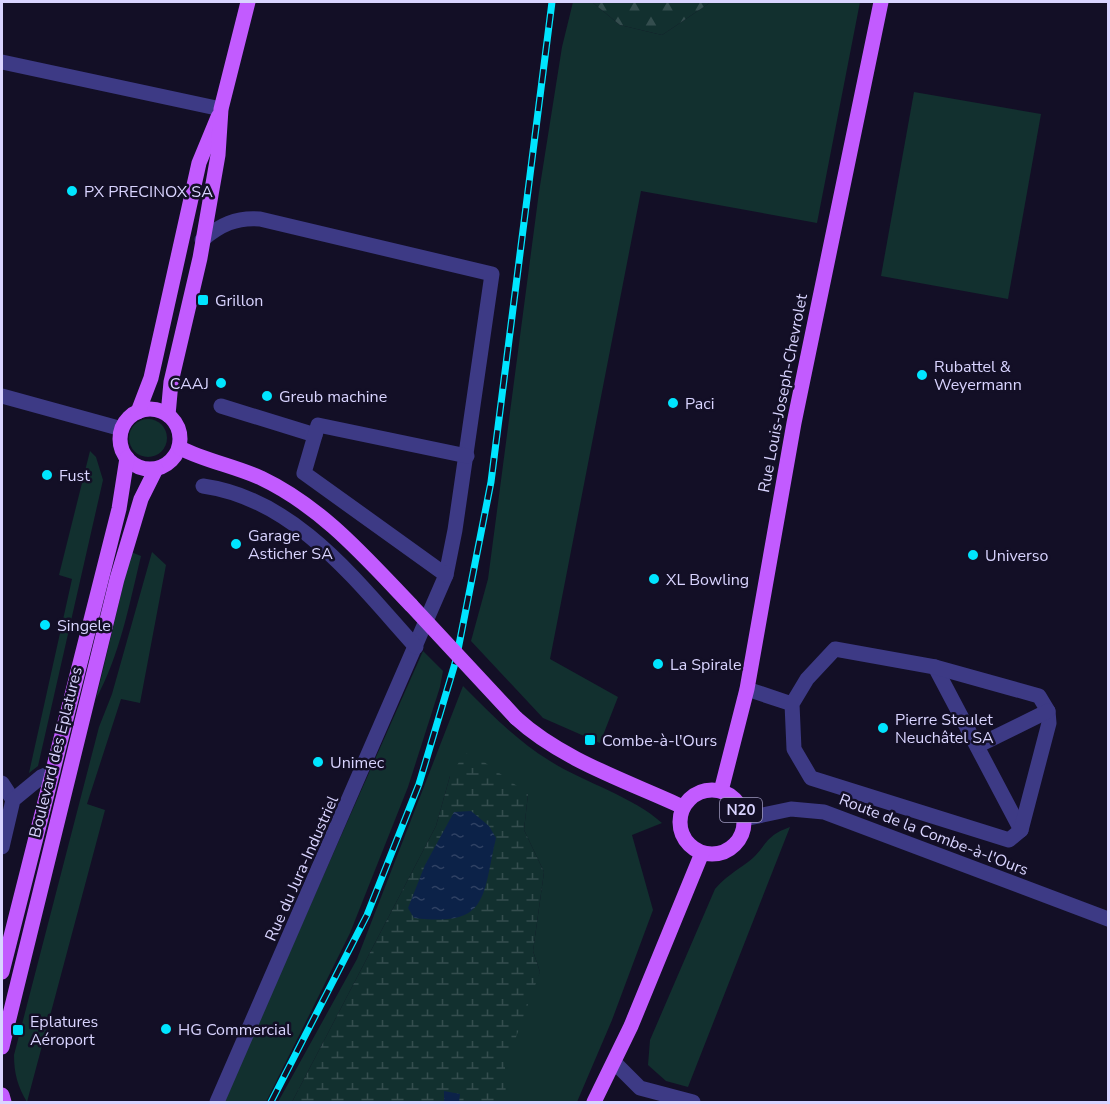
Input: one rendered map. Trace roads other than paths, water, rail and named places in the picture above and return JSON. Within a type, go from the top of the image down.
[{"type":"main road","points":[[168,415],[171,382],[182,342],[218,155],[222,109],[248,2]]},
{"type":"main road","name":"Rue Louis-Joseph-Chevrolet","points":[[721,792],[747,689],[794,423],[881,2]]},
{"type":"main road","points":[[138,412],[152,378],[199,163],[222,109]]},
{"type":"main road","points":[[157,410],[168,415],[179,430],[180,448],[172,460],[156,469],[137,466],[127,458],[120,442],[122,429],[128,419],[138,412],[157,410]]},
{"type":"main road","points":[[180,448],[204,460],[248,472],[313,509],[346,537],[516,718],[533,732],[571,755],[683,807],[680,816],[682,835],[694,849],[702,853],[615,1063],[594,1102]]},
{"type":"main road","name":"Boulevard des Eplatures","points":[[2,972],[116,521],[127,458]]},
{"type":"main road","name":"Boulevard des Eplatures","points":[[2,1047],[117,579],[141,500],[156,469]]},
{"type":"main road","name":"N20","points":[[683,807],[699,793],[721,792],[734,799],[744,819],[743,828],[735,844],[720,854],[702,853]]},
{"type":"main road","points":[[2,1095],[4,1102]]},
{"type":"street","points":[[2,62],[222,109]]},
{"type":"street","name":"Rue du Jura-Industriel","points":[[202,240],[219,228],[241,218],[260,219],[492,274],[467,456],[446,575],[217,1102]]},
{"type":"street","points":[[2,396],[122,429]]},
{"type":"street","points":[[221,406],[315,435]]},
{"type":"street","points":[[446,575],[304,473],[318,425],[467,456]]},
{"type":"street","points":[[203,486],[224,489],[272,510],[313,539],[340,564],[416,647]]},
{"type":"street","points":[[835,649],[935,667],[1039,696],[1048,711],[1049,723],[1044,748],[1021,830],[1009,840],[811,778],[794,749],[792,704],[807,679],[835,649]]},
{"type":"street","points":[[935,667],[1021,830]]},
{"type":"street","points":[[747,689],[792,704]]},
{"type":"street","points":[[977,746],[1048,711]]},
{"type":"street","points":[[2,847],[13,800],[41,777],[53,772]]},
{"type":"street","points":[[2,783],[13,800]]},
{"type":"street","name":"Route de la Combe-à-l'Ours","points":[[744,819],[791,809],[824,812],[1108,918]]},
{"type":"street","points":[[615,1063],[640,1088],[676,1101],[693,1102]]},
{"type":"water","points":[[471,811],[489,826],[496,838],[484,892],[478,904],[469,912],[456,918],[438,920],[414,918],[408,908],[425,865],[454,812]]},
{"type":"water","points":[[444,1091],[460,1094],[459,1102],[444,1102]]},
{"type":"railway","points":[[271,1102],[367,915],[419,784],[456,660],[491,482],[552,2]]},
{"type":"place","name":"PX PRECINOX SA","points":[[72,191]]},
{"type":"place","name":"Grillon","points":[[203,300]]},
{"type":"place","name":"Rubattel & Weyermann","points":[[922,375]]},
{"type":"place","name":"CAAJ","points":[[221,383]]},
{"type":"place","name":"Greub machine","points":[[267,396]]},
{"type":"place","name":"Paci","points":[[673,403]]},
{"type":"place","name":"Fust","points":[[47,475]]},
{"type":"place","name":"Garage Asticher SA","points":[[236,544]]},
{"type":"place","name":"Universo","points":[[973,555]]},
{"type":"place","name":"XL Bowling","points":[[654,579]]},
{"type":"place","name":"Singele","points":[[45,625]]},
{"type":"place","name":"La Spirale","points":[[658,664]]},
{"type":"place","name":"Pierre Steulet Neuchâtel SA","points":[[883,728]]},
{"type":"place","name":"Combe-à-l'Ours","points":[[590,740]]},
{"type":"place","name":"Unimec","points":[[318,762]]},
{"type":"place","name":"HG Commercial","points":[[166,1029]]},
{"type":"place","name":"Eplatures Aéroport","points":[[18,1030]]}]
